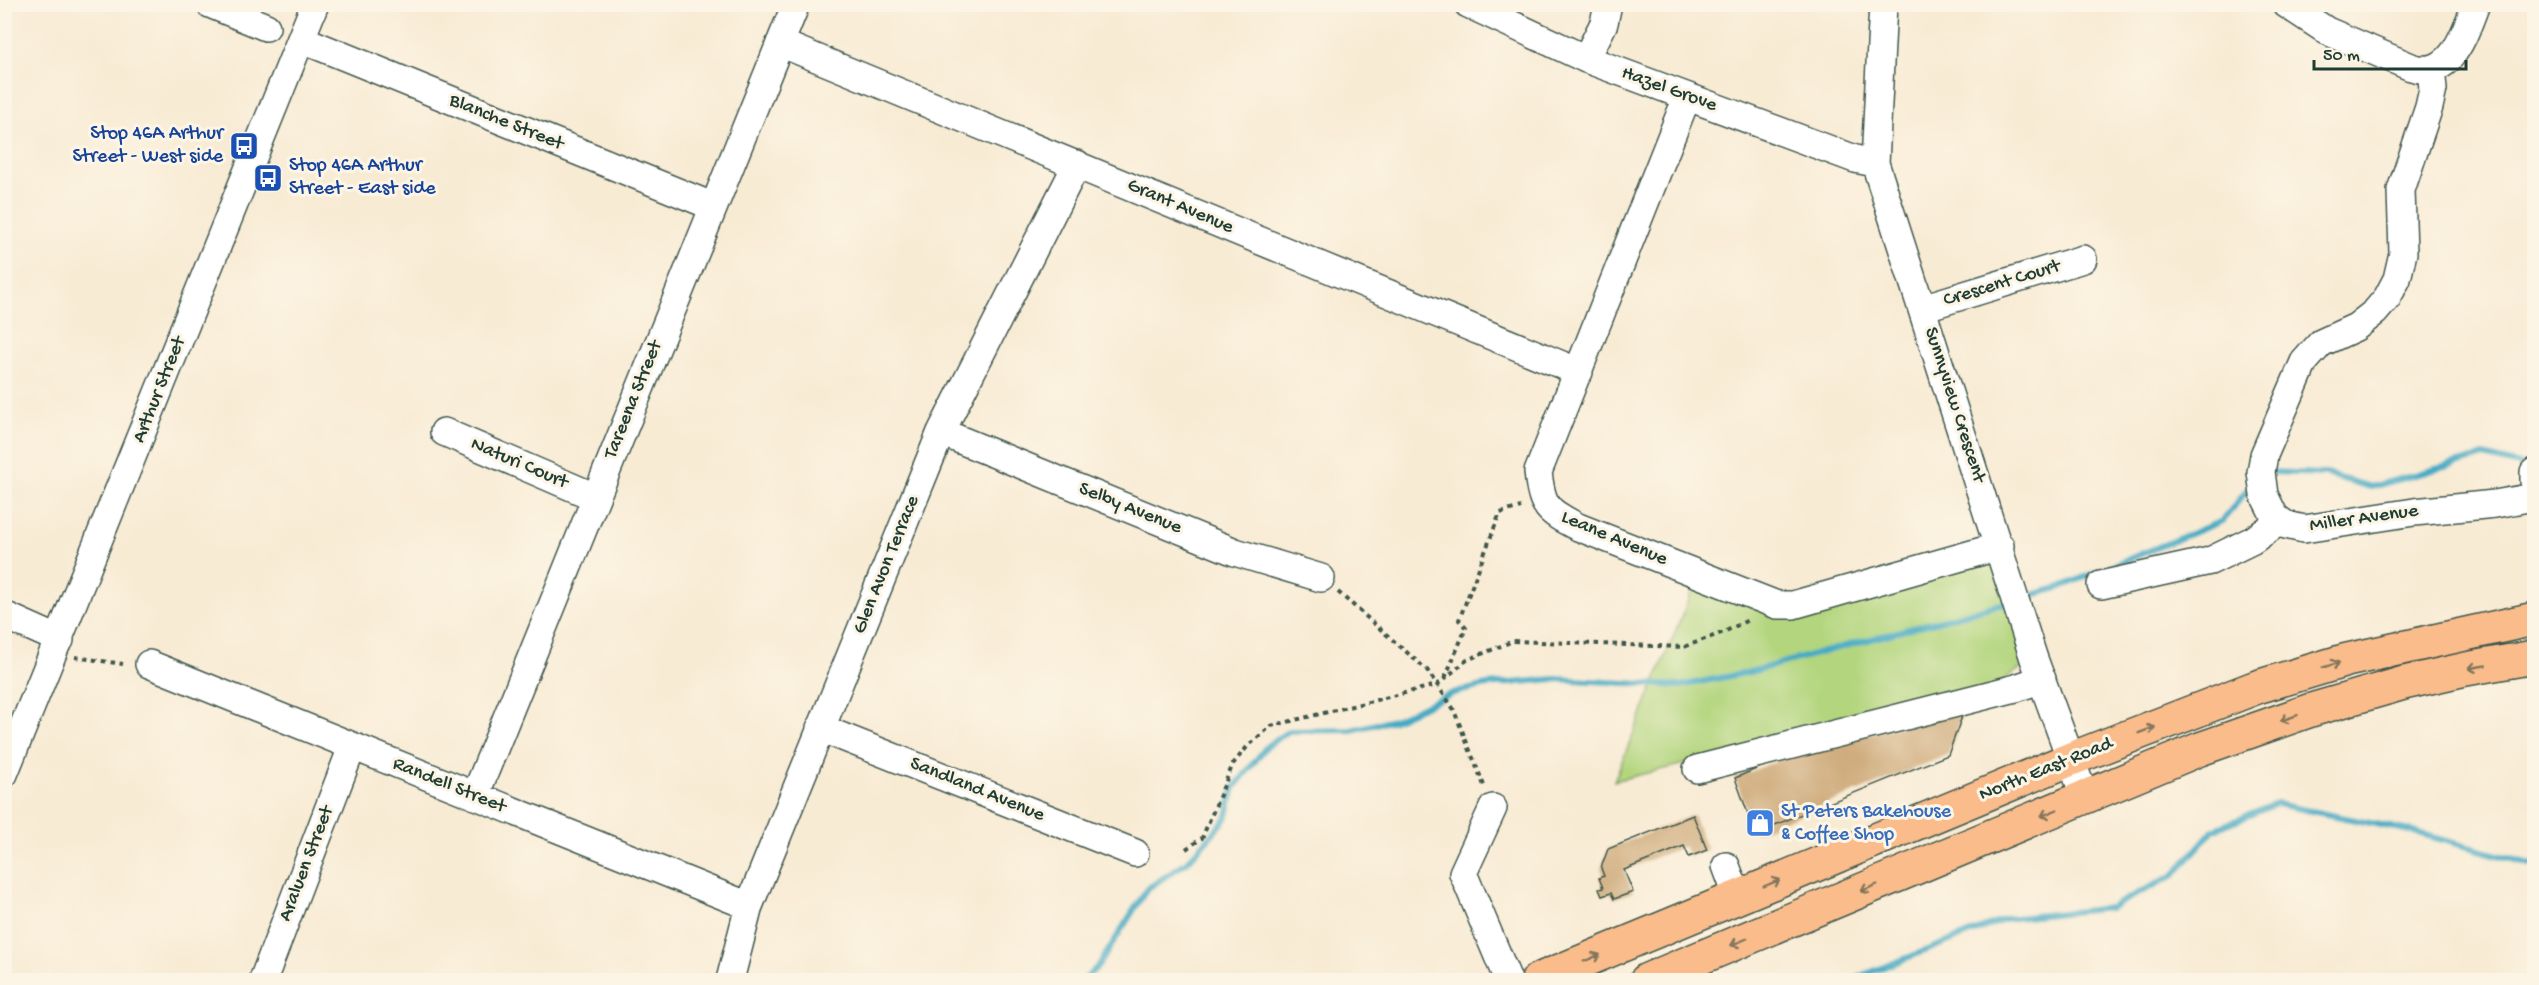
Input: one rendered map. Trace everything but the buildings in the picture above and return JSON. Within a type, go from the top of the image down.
[{"type":"main road","name":"North East Road","points":[[1538,981],[2071,759],[2257,687],[2324,667],[2535,620]]},
{"type":"main road","name":"North East Road","points":[[1647,981],[2200,749],[2311,710],[2404,683],[2535,657]]},
{"type":"street","points":[[210,4],[266,27]]},
{"type":"street","name":"Arthur Street","points":[[4,774],[65,644],[315,4]]},
{"type":"street","name":"Tareena Street","points":[[475,796],[712,206],[796,4]]},
{"type":"street","name":"Hazel Grove","points":[[1468,4],[1586,59],[1855,159],[1875,163]]},
{"type":"street","points":[[1586,59],[1604,23],[1608,4]]},
{"type":"street","name":"Sunnyview Crescent","points":[[1883,4],[1875,163],[2020,613],[2085,798]]},
{"type":"street","points":[[2286,4],[2327,31],[2411,67],[2431,69],[2446,63],[2453,56],[2476,4]]},
{"type":"street","name":"Blanche Street","points":[[301,39],[712,206]]},
{"type":"street","name":"Grant Avenue","points":[[780,43],[1579,372]]},
{"type":"street","name":"Miller Avenue","points":[[2431,69],[2433,89],[2429,107],[2401,190],[2403,254],[2397,279],[2387,298],[2375,312],[2356,327],[2327,339],[2309,355],[2264,455],[2261,476],[2270,511],[2280,522],[2292,527],[2310,528],[2535,497]]},
{"type":"street","name":"Leane Avenue","points":[[1687,97],[1538,472],[1542,501],[1554,515],[1578,526],[1777,605],[1793,605],[2000,546]]},
{"type":"street","name":"Glen Avon Terrace","points":[[730,981],[749,906],[941,432],[1077,164]]},
{"type":"street","name":"Crescent Court","points":[[1922,308],[2083,259]]},
{"type":"street","name":"Naturi Court","points":[[444,432],[595,497]]},
{"type":"street","name":"Selby Avenue","points":[[941,432],[1235,552],[1321,578]]},
{"type":"street","points":[[2534,473],[2535,481]]},
{"type":"street","points":[[2100,585],[2210,561],[2253,540],[2280,522]]},
{"type":"street","points":[[4,615],[65,644]]},
{"type":"street","name":"Randell Street","points":[[136,664],[352,747],[749,906]]},
{"type":"street","points":[[1697,769],[2005,691],[2042,678]]},
{"type":"street","name":"Sandland Avenue","points":[[820,728],[1135,853]]},
{"type":"street","name":"Araluen Street","points":[[262,981],[352,747]]},
{"type":"street","points":[[1493,808],[1463,873],[1508,981]]},
{"type":"street","points":[[1726,866],[1738,897]]},
{"type":"path","points":[[1444,679],[1466,628],[1459,620],[1500,513],[1542,501]]},
{"type":"path","points":[[1321,578],[1427,670],[1453,708],[1493,808]]},
{"type":"path","points":[[1186,849],[1202,838],[1233,764],[1247,747],[1271,726],[1437,685],[1467,660],[1513,641],[1684,647],[1725,632],[1777,605]]},
{"type":"path","points":[[65,644],[75,657],[136,664]]},
{"type":"green space","points":[[2000,546],[2034,659],[1988,691],[1614,781],[1699,574],[1776,605]]},
{"type":"waterway","points":[[2270,472],[2325,474],[2371,487],[2484,456],[2528,467]]},
{"type":"waterway","points":[[2021,598],[2058,588],[2222,521],[2254,482]]},
{"type":"waterway","points":[[1084,980],[1099,965],[1147,889],[1188,861],[1226,819],[1234,788],[1267,746],[1289,731],[1351,730],[1394,720],[1453,693],[1487,685],[1555,679],[1679,686],[1746,673],[2008,602]]},
{"type":"waterway","points":[[1856,980],[1861,976],[2006,919],[2110,908],[2174,875],[2213,830],[2276,804],[2410,831],[2534,865]]},
{"type":"place","name":"Stop 46A Arthur Street - West side","points":[[244,146]]},
{"type":"place","name":"Stop 46A Arthur Street - East side","points":[[268,178]]},
{"type":"place","name":"St Peters Bakehouse & Coffee Shop","points":[[1760,823]]}]
